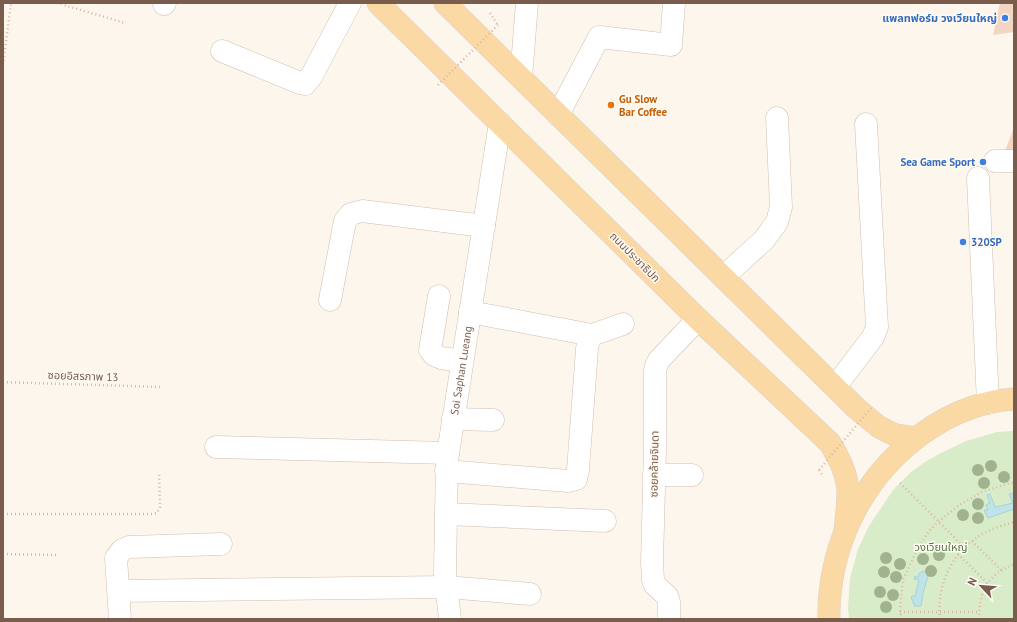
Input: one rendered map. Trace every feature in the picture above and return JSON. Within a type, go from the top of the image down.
[{"type":"main road","name":"ถนนประชาธิปก","points":[[378,3],[698,319],[830,443],[839,458],[845,474],[848,492],[845,532]]},
{"type":"main road","points":[[445,3],[856,408],[879,427],[895,435],[916,438]]},
{"type":"main road","points":[[829,619],[830,588],[845,532],[857,507],[871,484],[886,466],[916,438],[932,427],[956,414],[988,403],[1014,400]]},
{"type":"street","points":[[222,51],[305,84],[311,76],[350,3]]},
{"type":"street","points":[[521,78],[527,3]]},
{"type":"street","points":[[558,115],[599,37],[671,45],[674,3]]},
{"type":"street","points":[[723,277],[764,240],[777,222],[781,207],[777,118]]},
{"type":"street","name":"Soi Saphan Lueang","points":[[450,619],[445,574],[447,462],[500,123]]},
{"type":"street","points":[[835,387],[873,337],[877,327],[866,124]]},
{"type":"street","points":[[978,178],[988,403]]},
{"type":"street","points":[[330,300],[344,221],[351,214],[362,211],[484,226]]},
{"type":"street","points":[[439,296],[430,350],[434,356],[462,361]]},
{"type":"street","points":[[470,312],[592,335],[623,324]]},
{"type":"street","name":"ซอยคล้ายจินดา","points":[[669,619],[669,602],[667,596],[655,585],[653,580],[652,562],[656,366],[659,360],[698,319]]},
{"type":"street","points":[[216,447],[447,462],[568,481],[576,478],[578,470],[587,349],[592,335]]},
{"type":"street","points":[[453,419],[493,420]]},
{"type":"street","points":[[654,475],[692,475]]},
{"type":"street","points":[[446,514],[605,521]]},
{"type":"street","points":[[120,619],[116,558],[122,550],[129,547],[221,544]]},
{"type":"street","points":[[119,591],[447,587],[530,594]]},
{"type":"path","points":[[3,65],[11,3]]},
{"type":"path","points":[[57,3],[125,22]]},
{"type":"path","points":[[438,84],[498,25],[490,13]]},
{"type":"path","name":"ซอยอิสรภาพ 13","points":[[3,382],[162,387]]},
{"type":"path","points":[[818,470],[871,408]]},
{"type":"path","points":[[3,514],[157,513],[160,507],[159,472]]},
{"type":"path","points":[[900,483],[965,548]]},
{"type":"path","points":[[901,619],[900,612],[903,580],[928,531],[961,504],[982,492],[1014,483]]},
{"type":"path","points":[[940,619],[940,590],[950,566],[958,554],[975,538],[994,528],[1014,522]]},
{"type":"path","points":[[972,541],[1001,570]]},
{"type":"path","points":[[3,554],[56,555]]},
{"type":"path","points":[[958,554],[988,584]]},
{"type":"path","points":[[979,619],[980,601],[984,589],[992,578],[1001,570],[1014,564]]},
{"type":"path","points":[[900,612],[979,612]]},
{"type":"path","points":[[43,619],[66,619]]},
{"type":"green space","name":"วงเวียนใหญ่","points":[[1014,431],[1014,619],[849,619],[848,608],[850,578],[858,549],[869,526],[893,490],[911,472],[943,452],[966,441],[997,432]]},
{"type":"water","points":[[1013,493],[1014,509],[988,518],[984,510],[988,510],[986,505],[990,503],[987,495],[990,494],[995,507],[1013,503],[1009,494]]},
{"type":"water","points":[[922,571],[929,573],[921,606],[914,606],[913,600],[911,599],[912,596],[915,596],[919,580],[914,579],[915,576],[918,578],[919,573]]},
{"type":"building","name":"แพลทฟอร์ม วงเวียนใหญ่","points":[[1000,3],[1014,3],[1014,32],[993,35]]},
{"type":"building","points":[[1014,127],[1014,152],[1005,151]]},
{"type":"place","name":"แพลทฟอร์ม วงเวียนใหญ่","points":[[1005,18]]},
{"type":"place","name":"Gu Slow Bar Coffee","points":[[611,105]]},
{"type":"place","name":"Sea Game Sport","points":[[983,162]]},
{"type":"place","name":"320SP","points":[[963,242]]}]
